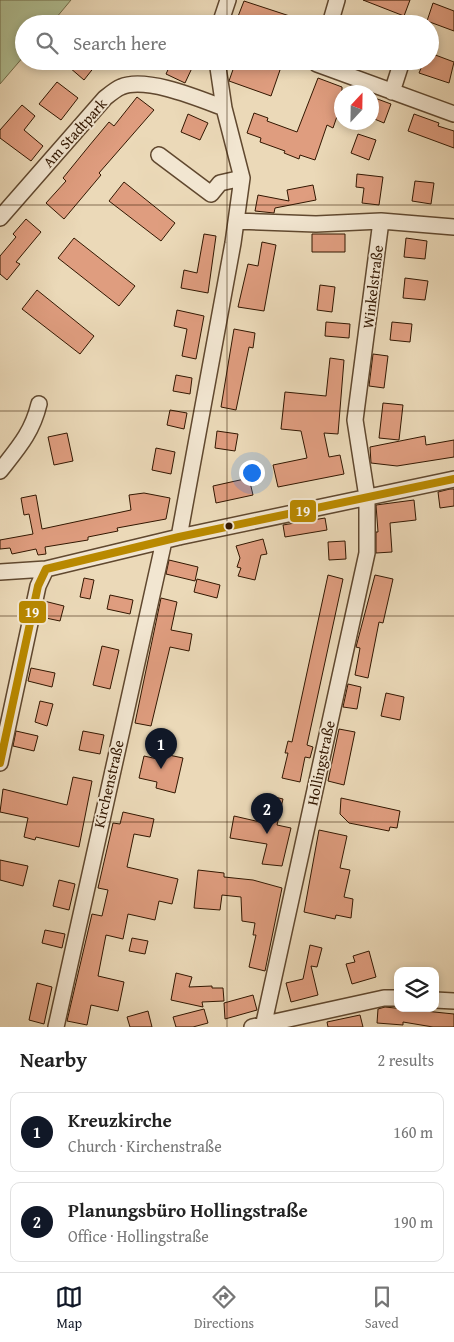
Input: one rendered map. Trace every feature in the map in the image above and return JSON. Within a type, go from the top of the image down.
[{"type":"street","points":[[223,15],[228,0]]},
{"type":"street","points":[[333,15],[337,0]]},
{"type":"street","points":[[179,537],[236,221],[242,178],[224,108],[218,70]]},
{"type":"street","points":[[333,70],[454,114]]},
{"type":"street","points":[[392,92],[399,70]]},
{"type":"street","name":"Am Stadtpark","points":[[0,218],[105,98],[122,86],[138,85],[162,88],[224,108]]},
{"type":"street","points":[[159,155],[211,194],[220,183],[242,178]]},
{"type":"street","name":"Winkelstraße","points":[[236,221],[316,224],[381,221],[355,420],[367,497]]},
{"type":"street","points":[[381,221],[454,227]]},
{"type":"street","points":[[0,471],[28,435],[34,423],[39,404]]},
{"type":"street","points":[[0,572],[46,569],[179,537],[454,479]]},
{"type":"street","name":"Hollingstraße","points":[[259,1026],[367,553],[367,497]]},
{"type":"street","name":"Kirchenstraße","points":[[56,1027],[164,541]]},
{"type":"street","points":[[0,763],[38,586],[46,569]]},
{"type":"street","points":[[259,1026],[384,998],[394,998]]},
{"type":"street","points":[[439,1000],[454,1001]]},
{"type":"green space","points":[[0,0],[71,0],[58,15],[15,15],[15,66],[0,84]]},
{"type":"building","points":[[363,0],[410,0],[404,15]]},
{"type":"building","points":[[244,1],[287,15],[239,15]]},
{"type":"building","points":[[433,3],[454,11],[454,31],[439,25],[439,15],[429,15]]},
{"type":"building","points":[[439,56],[454,62],[449,83],[419,73],[420,70],[439,70]]},
{"type":"building","points":[[72,70],[92,70],[84,80]]},
{"type":"building","points":[[168,70],[191,70],[185,83],[166,74]]},
{"type":"building","points":[[233,70],[280,70],[271,96],[229,81]]},
{"type":"building","points":[[318,78],[337,85],[334,85],[334,125],[333,128],[327,125],[315,160],[300,155],[299,159],[284,153],[285,151],[260,142],[261,138],[247,133],[254,113],[268,118],[267,121],[297,132]]},
{"type":"building","points":[[57,82],[78,98],[61,120],[39,104]]},
{"type":"building","points":[[137,97],[154,110],[99,173],[101,175],[64,219],[46,203],[66,181],[63,178],[109,122],[114,126]]},
{"type":"building","points":[[379,100],[391,104],[384,123],[379,121]]},
{"type":"building","points":[[22,105],[35,116],[24,130],[43,146],[31,161],[0,138],[0,130]]},
{"type":"building","points":[[188,114],[208,123],[200,140],[181,132]]},
{"type":"building","points":[[414,114],[439,123],[438,126],[454,131],[454,148],[408,131]]},
{"type":"building","points":[[358,134],[376,140],[369,160],[351,153]]},
{"type":"building","points":[[357,174],[383,177],[379,205],[362,203],[364,188],[356,187]]},
{"type":"building","points":[[415,181],[434,183],[431,204],[412,201]]},
{"type":"building","points":[[124,182],[175,223],[161,241],[109,201]]},
{"type":"building","points":[[313,185],[316,200],[275,208],[274,213],[255,211],[258,195],[289,201],[287,190]]},
{"type":"building","points":[[26,219],[41,232],[16,262],[20,264],[7,280],[0,274],[0,256],[16,237],[13,234]]},
{"type":"building","points":[[204,234],[216,236],[208,293],[181,288],[184,270],[197,273]]},
{"type":"building","points":[[312,234],[345,234],[345,252],[312,252]]},
{"type":"building","points":[[74,238],[135,286],[119,306],[58,258]]},
{"type":"building","points":[[406,238],[427,241],[425,259],[404,257]]},
{"type":"building","points":[[262,242],[276,245],[264,311],[238,307],[248,264],[258,266]]},
{"type":"building","points":[[405,278],[428,281],[425,300],[403,298]]},
{"type":"building","points":[[320,285],[335,287],[332,312],[317,310]]},
{"type":"building","points":[[37,290],[94,336],[80,354],[22,309]]},
{"type":"building","points":[[177,310],[204,316],[196,359],[182,356],[187,329],[174,326]]},
{"type":"building","points":[[326,322],[350,324],[349,338],[325,336]]},
{"type":"building","points":[[392,322],[412,324],[410,342],[390,340]]},
{"type":"building","points":[[234,329],[255,333],[253,348],[249,347],[236,410],[221,407]]},
{"type":"building","points":[[373,354],[388,356],[384,388],[369,386]]},
{"type":"building","points":[[330,358],[344,360],[338,434],[324,433],[329,457],[340,455],[344,474],[278,487],[273,465],[307,458],[301,431],[281,429],[285,392],[326,396]]},
{"type":"building","points":[[176,375],[192,378],[190,394],[173,391]]},
{"type":"building","points":[[383,403],[403,405],[399,440],[379,438]]},
{"type":"building","points":[[170,410],[187,413],[184,429],[167,425]]},
{"type":"building","points":[[217,431],[238,434],[235,451],[215,448]]},
{"type":"building","points":[[67,433],[73,461],[54,465],[48,437]]},
{"type":"building","points":[[425,436],[426,445],[454,440],[454,457],[397,466],[371,463],[370,447]]},
{"type":"building","points":[[156,448],[175,452],[171,474],[152,470]]},
{"type":"building","points":[[249,478],[253,495],[216,503],[213,486]]},
{"type":"building","points":[[454,489],[454,506],[440,508],[438,492]]},
{"type":"building","points":[[144,493],[170,498],[166,519],[117,528],[118,531],[88,537],[88,540],[45,547],[46,554],[38,555],[36,549],[12,554],[10,548],[0,549],[0,540],[33,534],[29,514],[24,515],[21,498],[36,495],[42,529],[131,510],[129,495]]},
{"type":"building","points":[[414,500],[416,520],[390,523],[392,552],[376,553],[376,532],[378,532],[376,505]]},
{"type":"building","points":[[325,518],[327,530],[285,537],[283,525]]},
{"type":"building","points":[[263,539],[267,554],[261,555],[255,580],[238,576],[241,568],[237,567],[240,558],[236,546]]},
{"type":"building","points":[[345,541],[346,559],[329,560],[328,542]]},
{"type":"building","points":[[169,560],[198,567],[195,581],[166,574]]},
{"type":"building","points":[[328,575],[343,579],[307,745],[313,747],[310,758],[305,757],[300,782],[282,778],[288,753],[285,753],[288,741],[292,742]]},
{"type":"building","points":[[375,575],[393,579],[383,623],[379,622],[368,678],[355,675],[360,648],[356,647]]},
{"type":"building","points":[[84,578],[94,580],[90,599],[80,597]]},
{"type":"building","points":[[197,579],[220,585],[217,598],[194,592]]},
{"type":"building","points":[[110,595],[133,600],[130,614],[107,609]]},
{"type":"building","points":[[161,598],[177,602],[171,630],[192,634],[189,651],[170,647],[151,726],[135,723]]},
{"type":"building","points":[[44,601],[64,606],[60,621],[41,617]]},
{"type":"building","points":[[102,646],[119,650],[110,689],[93,685]]},
{"type":"building","points":[[31,668],[55,673],[52,687],[28,681]]},
{"type":"building","points":[[348,684],[361,687],[357,709],[343,707]]},
{"type":"building","points":[[386,693],[404,697],[400,720],[381,716]]},
{"type":"building","points":[[40,701],[53,704],[47,726],[35,722]]},
{"type":"building","points":[[339,729],[355,732],[344,785],[328,781]]},
{"type":"building","points":[[16,731],[38,736],[34,751],[13,746]]},
{"type":"building","points":[[83,731],[104,735],[100,754],[79,750]]},
{"type":"building","points":[[164,754],[183,758],[175,793],[156,788],[157,782],[139,778],[144,756],[162,760]]},
{"type":"building","points":[[73,777],[92,781],[79,847],[36,837],[35,840],[24,837],[28,818],[0,812],[3,789],[67,805]]},
{"type":"building","points":[[266,795],[283,799],[277,825],[291,828],[282,866],[262,864],[267,844],[230,838],[234,816],[260,822]]},
{"type":"building","points":[[341,798],[400,811],[397,828],[390,827],[389,831],[349,823],[340,814]]},
{"type":"building","points":[[123,812],[154,819],[150,837],[134,834],[127,867],[178,879],[172,904],[159,901],[155,920],[128,914],[123,939],[106,935],[98,976],[124,982],[118,1011],[91,1005],[87,1025],[67,1021],[92,914],[102,916],[108,890],[98,888],[113,823],[120,824]]},
{"type":"building","points":[[319,830],[347,836],[340,868],[350,870],[344,897],[353,899],[351,918],[336,915],[335,919],[304,912]]},
{"type":"building","points":[[0,860],[28,866],[23,886],[0,880]]},
{"type":"building","points":[[198,870],[224,873],[224,877],[253,880],[282,888],[265,971],[249,967],[256,935],[253,935],[255,923],[242,921],[241,897],[222,895],[220,910],[194,908]]},
{"type":"building","points":[[59,880],[75,884],[69,910],[53,906]]},
{"type":"building","points":[[45,930],[65,934],[62,948],[42,943]]},
{"type":"building","points":[[132,938],[148,941],[145,954],[129,951]]},
{"type":"building","points":[[310,945],[322,948],[317,967],[311,966],[318,995],[291,1002],[286,983],[303,979]]},
{"type":"building","points":[[369,951],[376,977],[352,984],[346,964],[355,962],[353,956]]},
{"type":"building","points":[[176,973],[192,977],[189,987],[212,986],[212,988],[223,988],[224,1001],[202,1002],[203,1007],[171,1000]]},
{"type":"building","points":[[37,983],[52,987],[44,1024],[29,1020]]},
{"type":"building","points":[[253,995],[257,1010],[225,1019],[224,1003]]},
{"type":"building","points":[[385,1007],[394,1008],[394,1012],[454,1014],[454,1027],[433,1027],[403,1022],[403,1025],[377,1023],[378,1009]]},
{"type":"building","points":[[204,1009],[208,1023],[193,1027],[176,1027],[173,1017]]},
{"type":"building","points":[[148,1011],[152,1027],[130,1027],[127,1017]]},
{"type":"building","points":[[360,1015],[363,1027],[328,1027],[327,1022]]},
{"type":"transit line","name":"19","points":[[0,763],[38,586],[46,569],[179,537],[454,479]]},
{"type":"place","name":"Kreuzkirche","points":[[161,769]]},
{"type":"place","name":"Planungsbüro Hollingstraße","points":[[267,834]]}]
